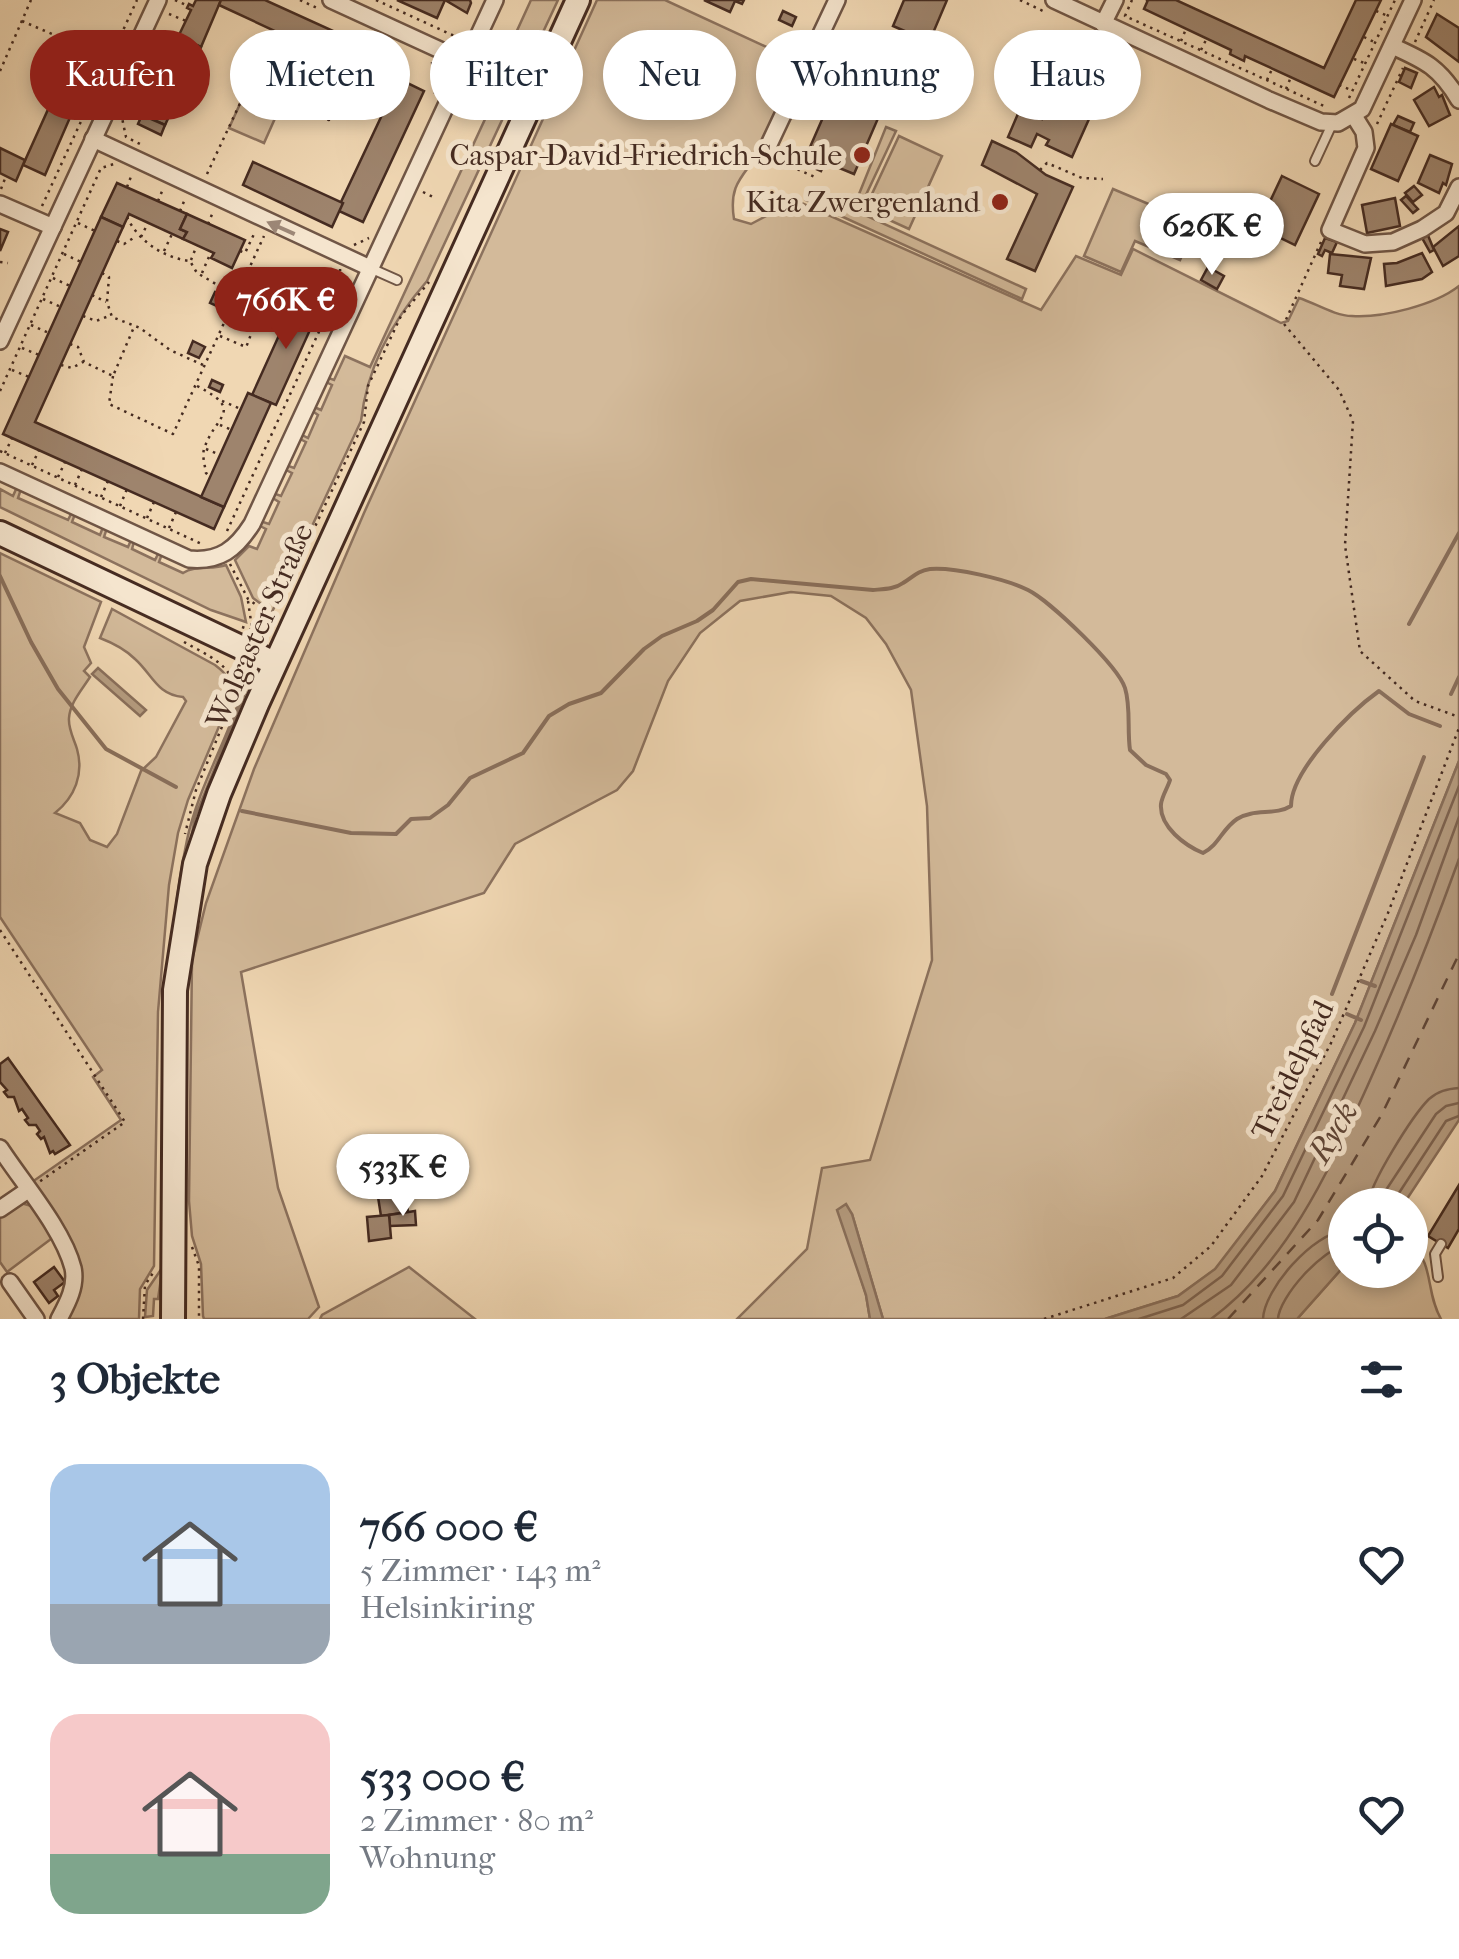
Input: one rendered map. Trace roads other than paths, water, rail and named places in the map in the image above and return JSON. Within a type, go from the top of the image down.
[{"type":"main road","name":"Wolgaster Straße","points":[[172,1319],[175,990],[196,864],[219,794],[274,663],[578,0]]},
{"type":"main road","points":[[0,532],[274,663]]},
{"type":"street","points":[[480,30],[495,0]]},
{"type":"street","points":[[764,155],[837,0]]},
{"type":"street","points":[[1056,0],[1304,114],[1332,116],[1350,111],[1368,99],[1414,0]]},
{"type":"street","points":[[1104,24],[1114,0]]},
{"type":"street","points":[[324,4],[430,47]]},
{"type":"street","points":[[0,341],[92,139],[162,6]]},
{"type":"street","points":[[1392,46],[1423,59],[1444,76],[1459,100]]},
{"type":"street","points":[[1350,111],[1364,132],[1366,148],[1330,230],[1364,244],[1393,242],[1422,230],[1446,213],[1459,187]]},
{"type":"street","points":[[0,472],[189,559],[225,555],[240,544],[437,120]]},
{"type":"street","points":[[92,139],[349,252],[370,268]]},
{"type":"street","points":[[0,204],[52,227]]},
{"type":"street","points":[[0,1148],[58,1236],[74,1270],[71,1298],[58,1319]]},
{"type":"street","points":[[0,1208],[28,1190]]},
{"type":"street","points":[[10,1282],[36,1319]]},
{"type":"lane","points":[[1315,161],[1332,116]]},
{"type":"lane","points":[[370,268],[397,280]]},
{"type":"lane","points":[[1438,1276],[1435,1254],[1441,1244]]},
{"type":"water","points":[[98,668],[146,710],[140,716],[92,674]]},
{"type":"water","name":"Ryck","points":[[1459,761],[1459,1120],[1414,1188],[1328,1188],[1328,1284],[1297,1319],[1105,1319],[1178,1296],[1215,1269],[1275,1191],[1355,1023]]},
{"type":"water","points":[[846,1204],[883,1319],[870,1319],[866,1295],[837,1210]]},
{"type":"waterway","points":[[1409,624],[1459,533]]},
{"type":"waterway","points":[[242,811],[351,833],[396,834],[411,819],[430,818],[448,805],[470,778],[523,753],[549,716],[601,693],[644,649],[662,636],[697,621],[713,610],[738,582],[751,579],[873,590],[896,586],[922,571],[940,569],[980,575],[1028,590],[1082,635],[1120,678],[1127,695],[1130,750],[1146,765],[1166,774],[1170,780],[1161,804],[1164,820],[1182,840],[1203,853],[1237,819],[1291,806],[1311,759],[1353,712],[1379,691],[1409,714],[1440,726]]},
{"type":"waterway","points":[[0,576],[58,689],[106,749],[176,787]]},
{"type":"waterway","points":[[1451,694],[1459,677]]},
{"type":"waterway","points":[[1332,994],[1424,757]]},
{"type":"waterway","points":[[1361,981],[1375,986]]},
{"type":"waterway","points":[[1347,1014],[1361,1020]]},
{"type":"place","name":"Caspar-David-Friedrich-Schule","points":[[862,155]]},
{"type":"place","name":"Kita Zwergenland","points":[[1000,202]]}]
